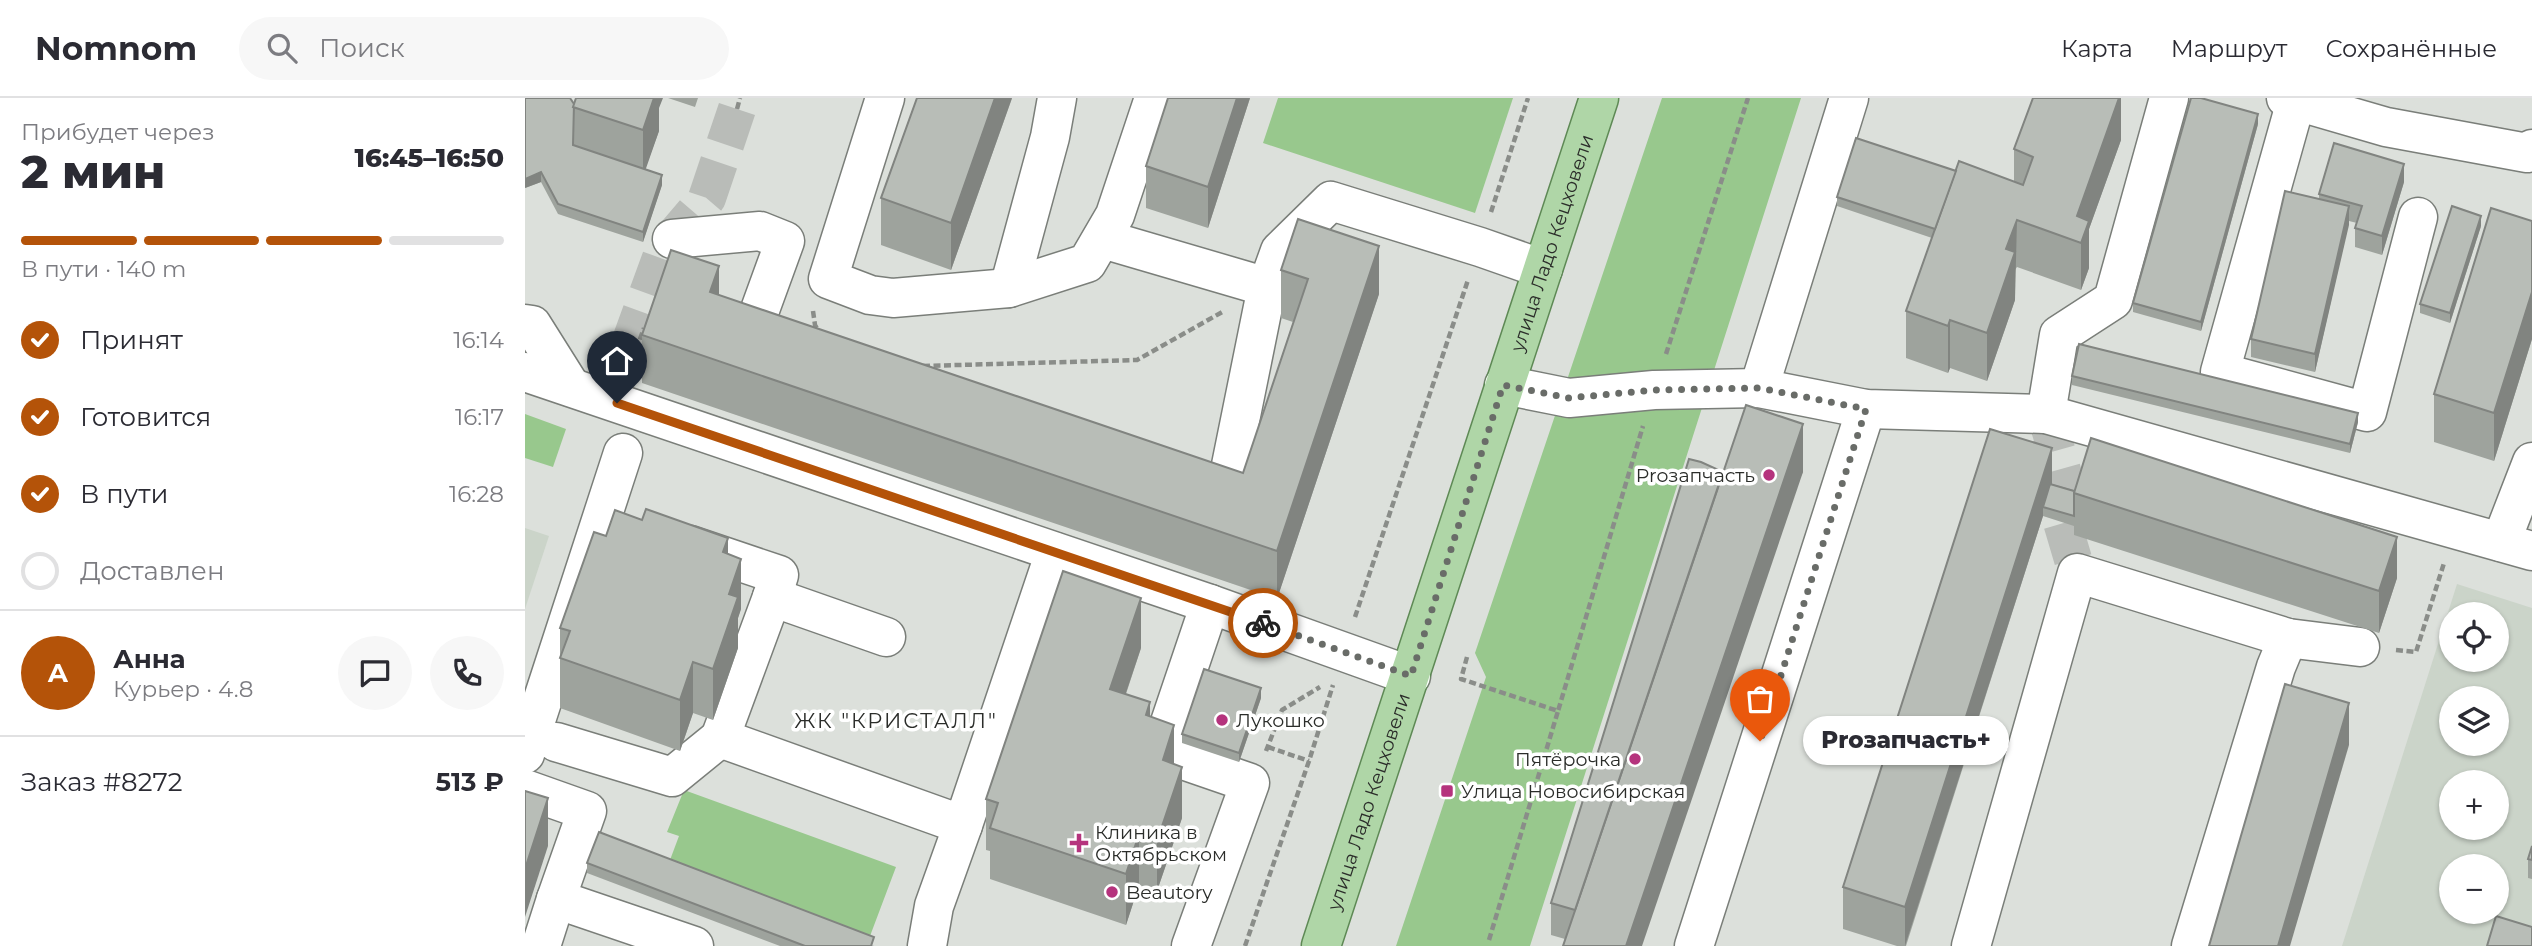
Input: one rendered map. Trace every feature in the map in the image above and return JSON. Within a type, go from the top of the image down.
[{"type":"main road","name":"улица Ладо Кецховели","points":[[1321,946],[1599,98]]},
{"type":"street","points":[[885,98],[828,279],[870,295],[893,298],[1009,288],[1087,263],[1115,215],[1154,98]]},
{"type":"street","points":[[1009,288],[1050,137],[1057,98]]},
{"type":"street","points":[[1759,388],[1849,98]]},
{"type":"street","points":[[2046,414],[2059,335],[2113,300],[2169,98]]},
{"type":"street","points":[[2418,217],[2367,412],[2220,372],[2291,99],[2391,112],[2527,153],[2532,149]]},
{"type":"street","points":[[1212,484],[1229,475],[1267,287],[1280,251],[1331,201],[1543,269]]},
{"type":"street","points":[[672,239],[760,231],[785,241],[753,329],[726,320]]},
{"type":"street","points":[[1103,239],[1267,287]]},
{"type":"street","points":[[525,324],[532,326],[571,387]]},
{"type":"street","points":[[525,372],[1210,604],[1411,676]]},
{"type":"street","points":[[1503,385],[1569,398],[1654,390],[1759,388],[1866,409],[2046,414],[2517,547],[2532,462]]},
{"type":"street","points":[[1694,946],[1866,409]]},
{"type":"street","points":[[623,453],[541,748],[671,777],[720,738],[779,575],[658,533]]},
{"type":"street","points":[[927,946],[934,906],[1055,552]]},
{"type":"street","points":[[1971,946],[2077,573],[2288,638],[2360,647]]},
{"type":"street","points":[[772,597],[886,636]]},
{"type":"street","points":[[1191,946],[1250,783],[1160,752],[1210,604]]},
{"type":"street","points":[[2191,946],[2272,680],[2288,638]]},
{"type":"street","points":[[720,738],[963,825]]},
{"type":"street","points":[[525,789],[587,811],[541,946]]},
{"type":"street","points":[[556,899],[694,946]]},
{"type":"path","points":[[737,109],[740,98]]},
{"type":"path","points":[[1489,216],[1528,98]]},
{"type":"path","points":[[1354,618],[1471,274]]},
{"type":"path","points":[[915,366],[1137,360],[1267,287]]},
{"type":"path","points":[[811,304],[815,325],[823,339]]},
{"type":"path","points":[[617,403],[647,319]]},
{"type":"path","points":[[2360,647],[2416,652],[2455,528]]},
{"type":"path","points":[[1467,657],[1461,679],[1519,698]]},
{"type":"path","points":[[1245,946],[1336,675]]},
{"type":"path","points":[[1250,783],[1282,710],[1320,687]]},
{"type":"path","points":[[1489,940],[1558,712]]},
{"type":"path","points":[[1268,747],[1309,761]]},
{"type":"shaded area","points":[[525,528],[549,536],[525,609]]},
{"type":"shaded area","points":[[2457,584],[2532,608],[2532,946],[2342,946],[2439,641],[2439,672],[2509,672],[2509,602],[2451,602]]},
{"type":"green space","points":[[1278,98],[1513,98],[1475,213],[1263,143]]},
{"type":"green space","points":[[1662,98],[1801,98],[1530,946],[1396,946],[1486,677],[1475,653]]},
{"type":"green space","points":[[525,414],[566,429],[553,467],[525,458]]},
{"type":"green space","points":[[684,790],[896,867],[867,944],[667,868],[679,836],[667,832]]},
{"type":"building","points":[[525,98],[570,98],[574,104],[573,145],[662,175],[643,232],[558,204],[541,172],[525,179]]},
{"type":"building","points":[[576,98],[654,98],[643,130],[573,107]]},
{"type":"building","points":[[917,98],[995,98],[951,223],[881,198]]},
{"type":"building","points":[[1168,98],[1237,98],[1208,187],[1146,166]]},
{"type":"building","points":[[2033,98],[2119,98],[2077,216],[2089,221],[2081,243],[2017,220],[2006,249],[2015,252],[1987,333],[1950,320],[1948,326],[1906,311],[1959,161],[2023,185],[2033,157],[2014,149]]},
{"type":"building","points":[[2191,98],[2201,98],[2258,114],[2201,322],[2133,303]]},
{"type":"building","points":[[1856,138],[1956,171],[1935,229],[1837,197]]},
{"type":"building","points":[[2334,143],[2404,164],[2382,236],[2355,228],[2362,206],[2319,194]]},
{"type":"building","points":[[2285,191],[2349,206],[2315,354],[2251,339]]},
{"type":"building","points":[[2452,206],[2481,216],[2450,313],[2420,304]]},
{"type":"building","points":[[2491,208],[2532,221],[2532,292],[2494,413],[2434,394]]},
{"type":"building","points":[[1298,219],[1379,246],[1277,551],[642,335],[671,250],[719,266],[710,292],[1243,473],[1308,279],[1281,270]]},
{"type":"building","points":[[2079,344],[2358,413],[2350,444],[2072,376]]},
{"type":"building","points":[[1746,405],[1803,424],[1626,946],[1563,946]]},
{"type":"building","points":[[1990,429],[2052,448],[1905,907],[1843,887]]},
{"type":"building","points":[[2091,438],[2397,537],[2379,591],[2074,493]]},
{"type":"building","points":[[1689,459],[1723,472],[1575,910],[1551,903]]},
{"type":"building","points":[[2050,484],[2074,491],[2074,516],[2043,507]]},
{"type":"building","points":[[646,509],[728,538],[723,552],[741,559],[729,594],[738,597],[713,669],[693,662],[680,700],[560,658],[570,631],[560,628],[594,532],[606,536],[615,510],[642,520]]},
{"type":"building","points":[[1063,571],[1141,598],[1110,689],[1150,702],[1146,715],[1174,725],[1163,760],[1182,767],[1157,841],[1139,834],[1126,874],[990,828],[998,803],[986,799]]},
{"type":"building","name":"Лукошко","points":[[1204,669],[1261,688],[1239,753],[1182,734]]},
{"type":"building","points":[[2285,684],[2349,703],[2278,946],[2209,946]]},
{"type":"building","points":[[525,791],[548,798],[525,869]]},
{"type":"building","points":[[599,832],[874,937],[871,946],[805,946],[587,863]]},
{"type":"building","points":[[2509,920],[2532,927],[2532,946],[2487,946],[2494,924],[2509,924]]},
{"type":"tunnel","points":[[609,401],[665,247],[707,198],[737,109]]},
{"type":"tunnel","points":[[2046,414],[2070,499],[2062,522],[2077,573]]},
{"type":"way so far","points":[[1263,623],[1411,676],[1503,385],[1569,398],[1654,390],[1759,388],[1866,409],[1760,741]]},
{"type":"place","name":"Proзапчасть","points":[[1769,475]]},
{"type":"place","name":"Лукошко","points":[[1222,720]]},
{"type":"place","name":"Proзапчасть+","points":[[1760,741]]},
{"type":"place","name":"Пятёрочка","points":[[1635,759]]},
{"type":"place","name":"Улица Новосибирская","points":[[1447,791]]},
{"type":"place","name":"Клиника в Октябрьском","points":[[1079,843]]},
{"type":"place","name":"Beautory","points":[[1112,892]]},
{"type":"district","name":"ЖК \"КРИСТАЛЛ\"","points":[[896,721]]},
{"type":"route","points":[[617,403],[1263,623]]}]
